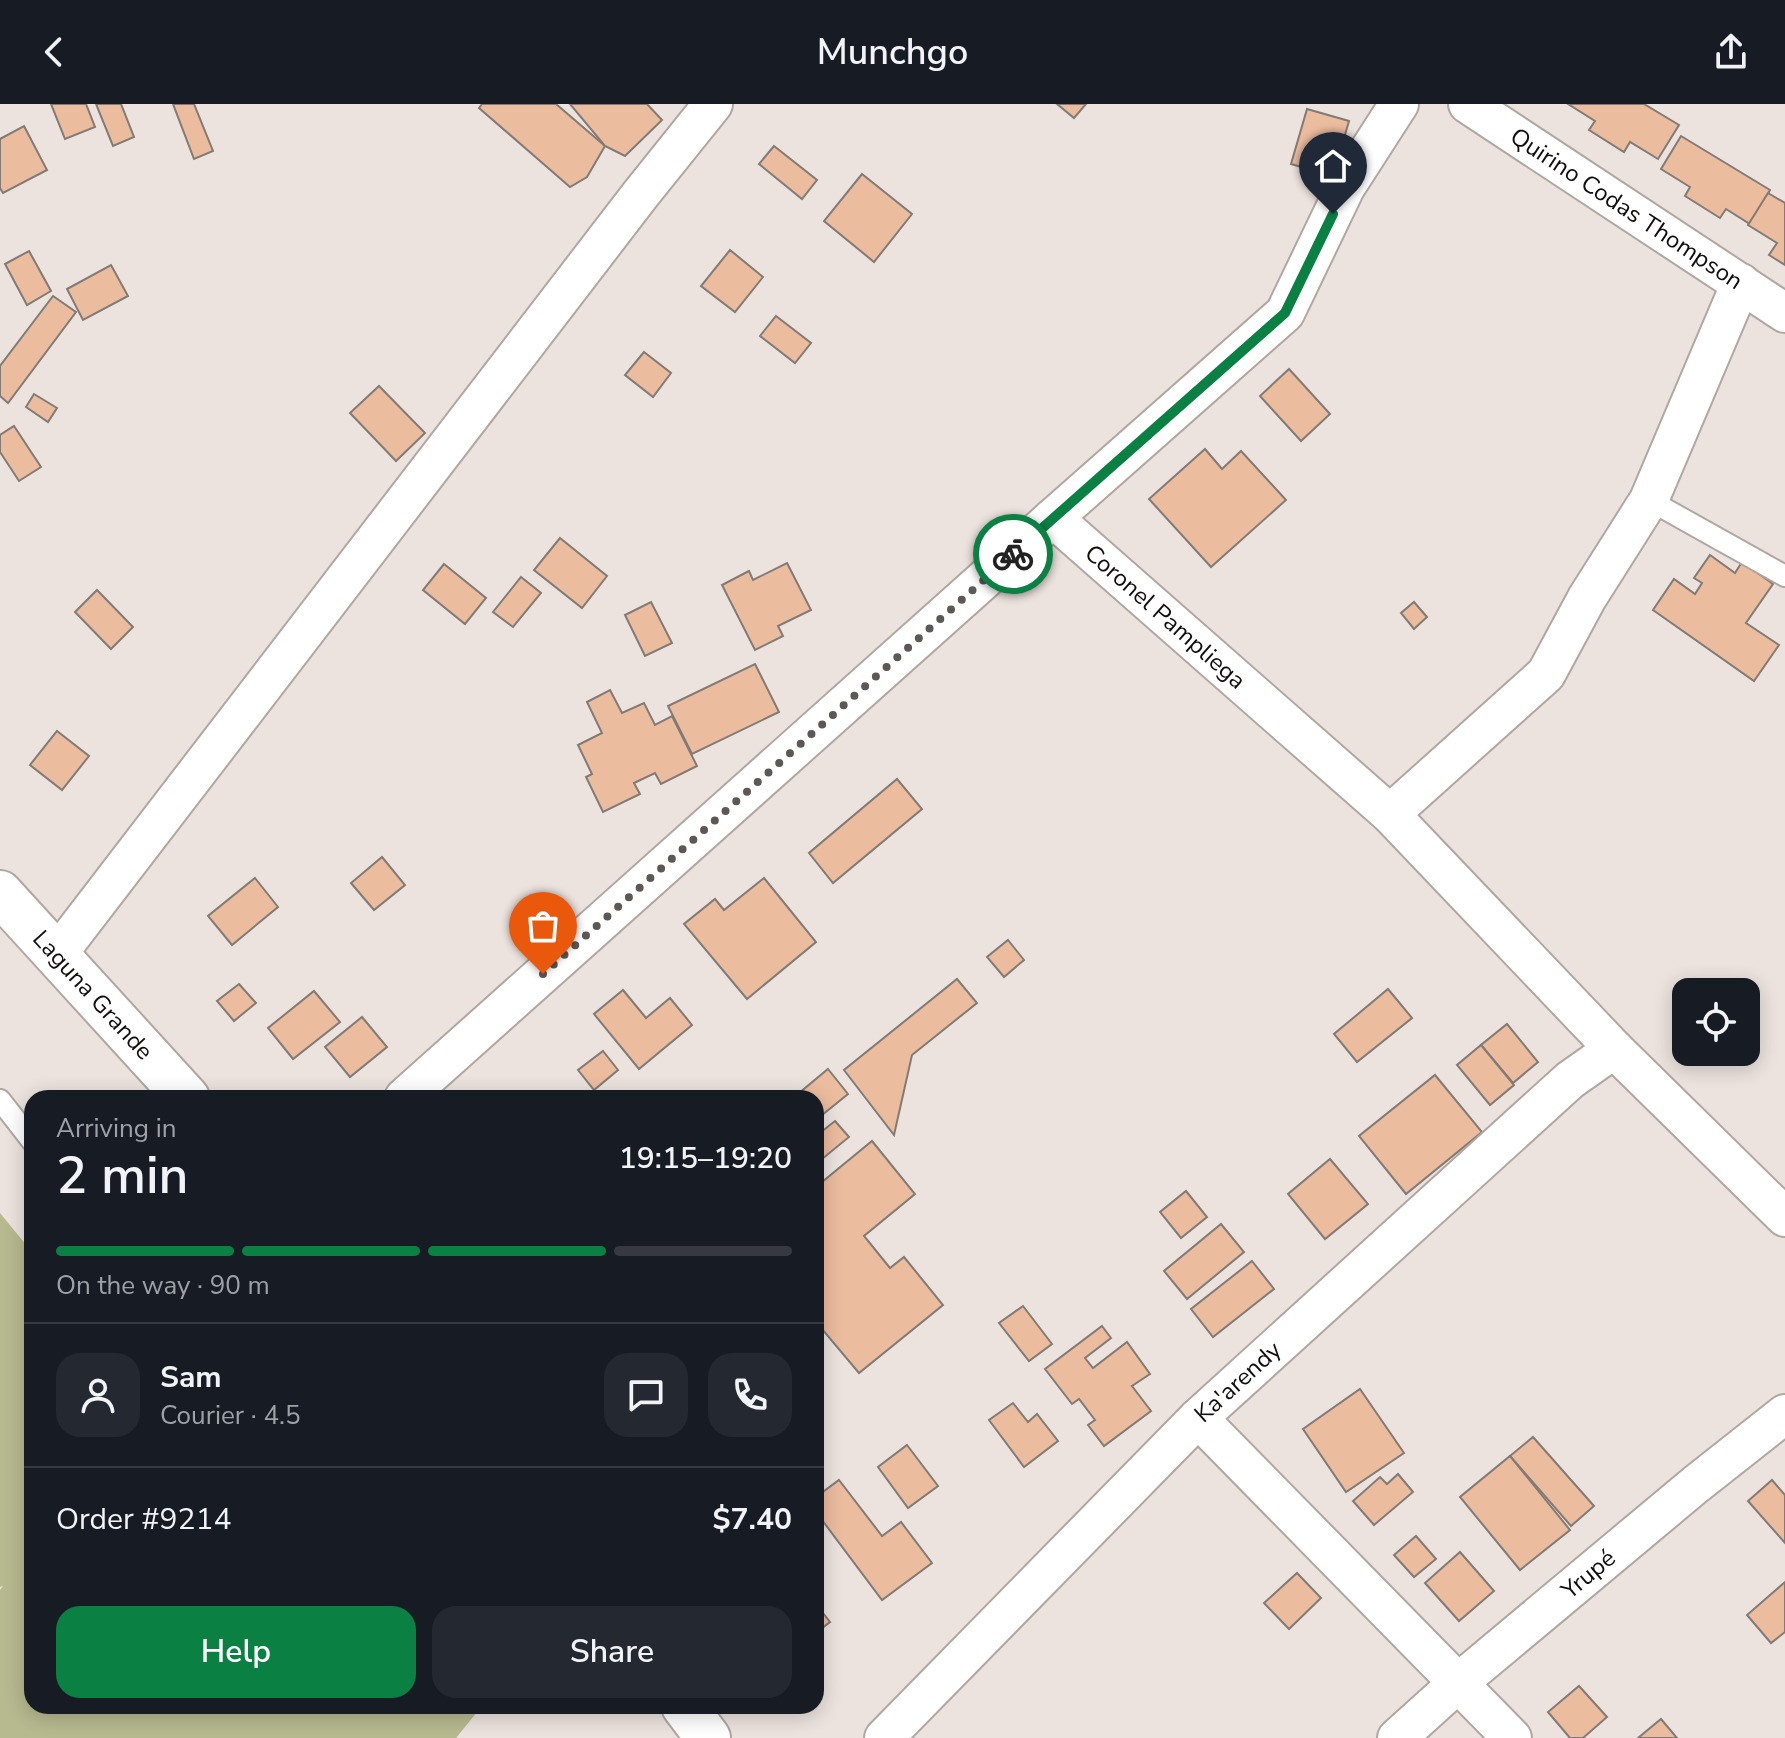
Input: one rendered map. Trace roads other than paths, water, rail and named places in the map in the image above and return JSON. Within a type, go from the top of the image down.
[{"type":"main road","name":"Laguna Grande","points":[[0,893],[180,1090]]},
{"type":"main road","points":[[690,1714],[708,1738]]},
{"type":"street","points":[[56,956],[713,104]]},
{"type":"street","points":[[413,1090],[1285,313],[1345,188],[1399,104]]},
{"type":"street","name":"Quirino Codas Thompson","points":[[1468,104],[1785,313]]},
{"type":"street","points":[[1390,814],[1546,674],[1587,598],[1649,500],[1741,283]]},
{"type":"street","name":"Coronel Pampliega","points":[[1053,518],[1390,814],[1614,1049],[1785,1217]]},
{"type":"street","name":"Ka'arendy","points":[[884,1738],[1198,1418],[1570,1080],[1614,1049]]},
{"type":"street","name":"Yrupé","points":[[1397,1738],[1458,1683],[1695,1485],[1785,1414]]},
{"type":"street","points":[[1198,1418],[1512,1738]]},
{"type":"lane","points":[[1649,500],[1785,576]]},
{"type":"lane","points":[[0,1100],[24,1131]]}]
